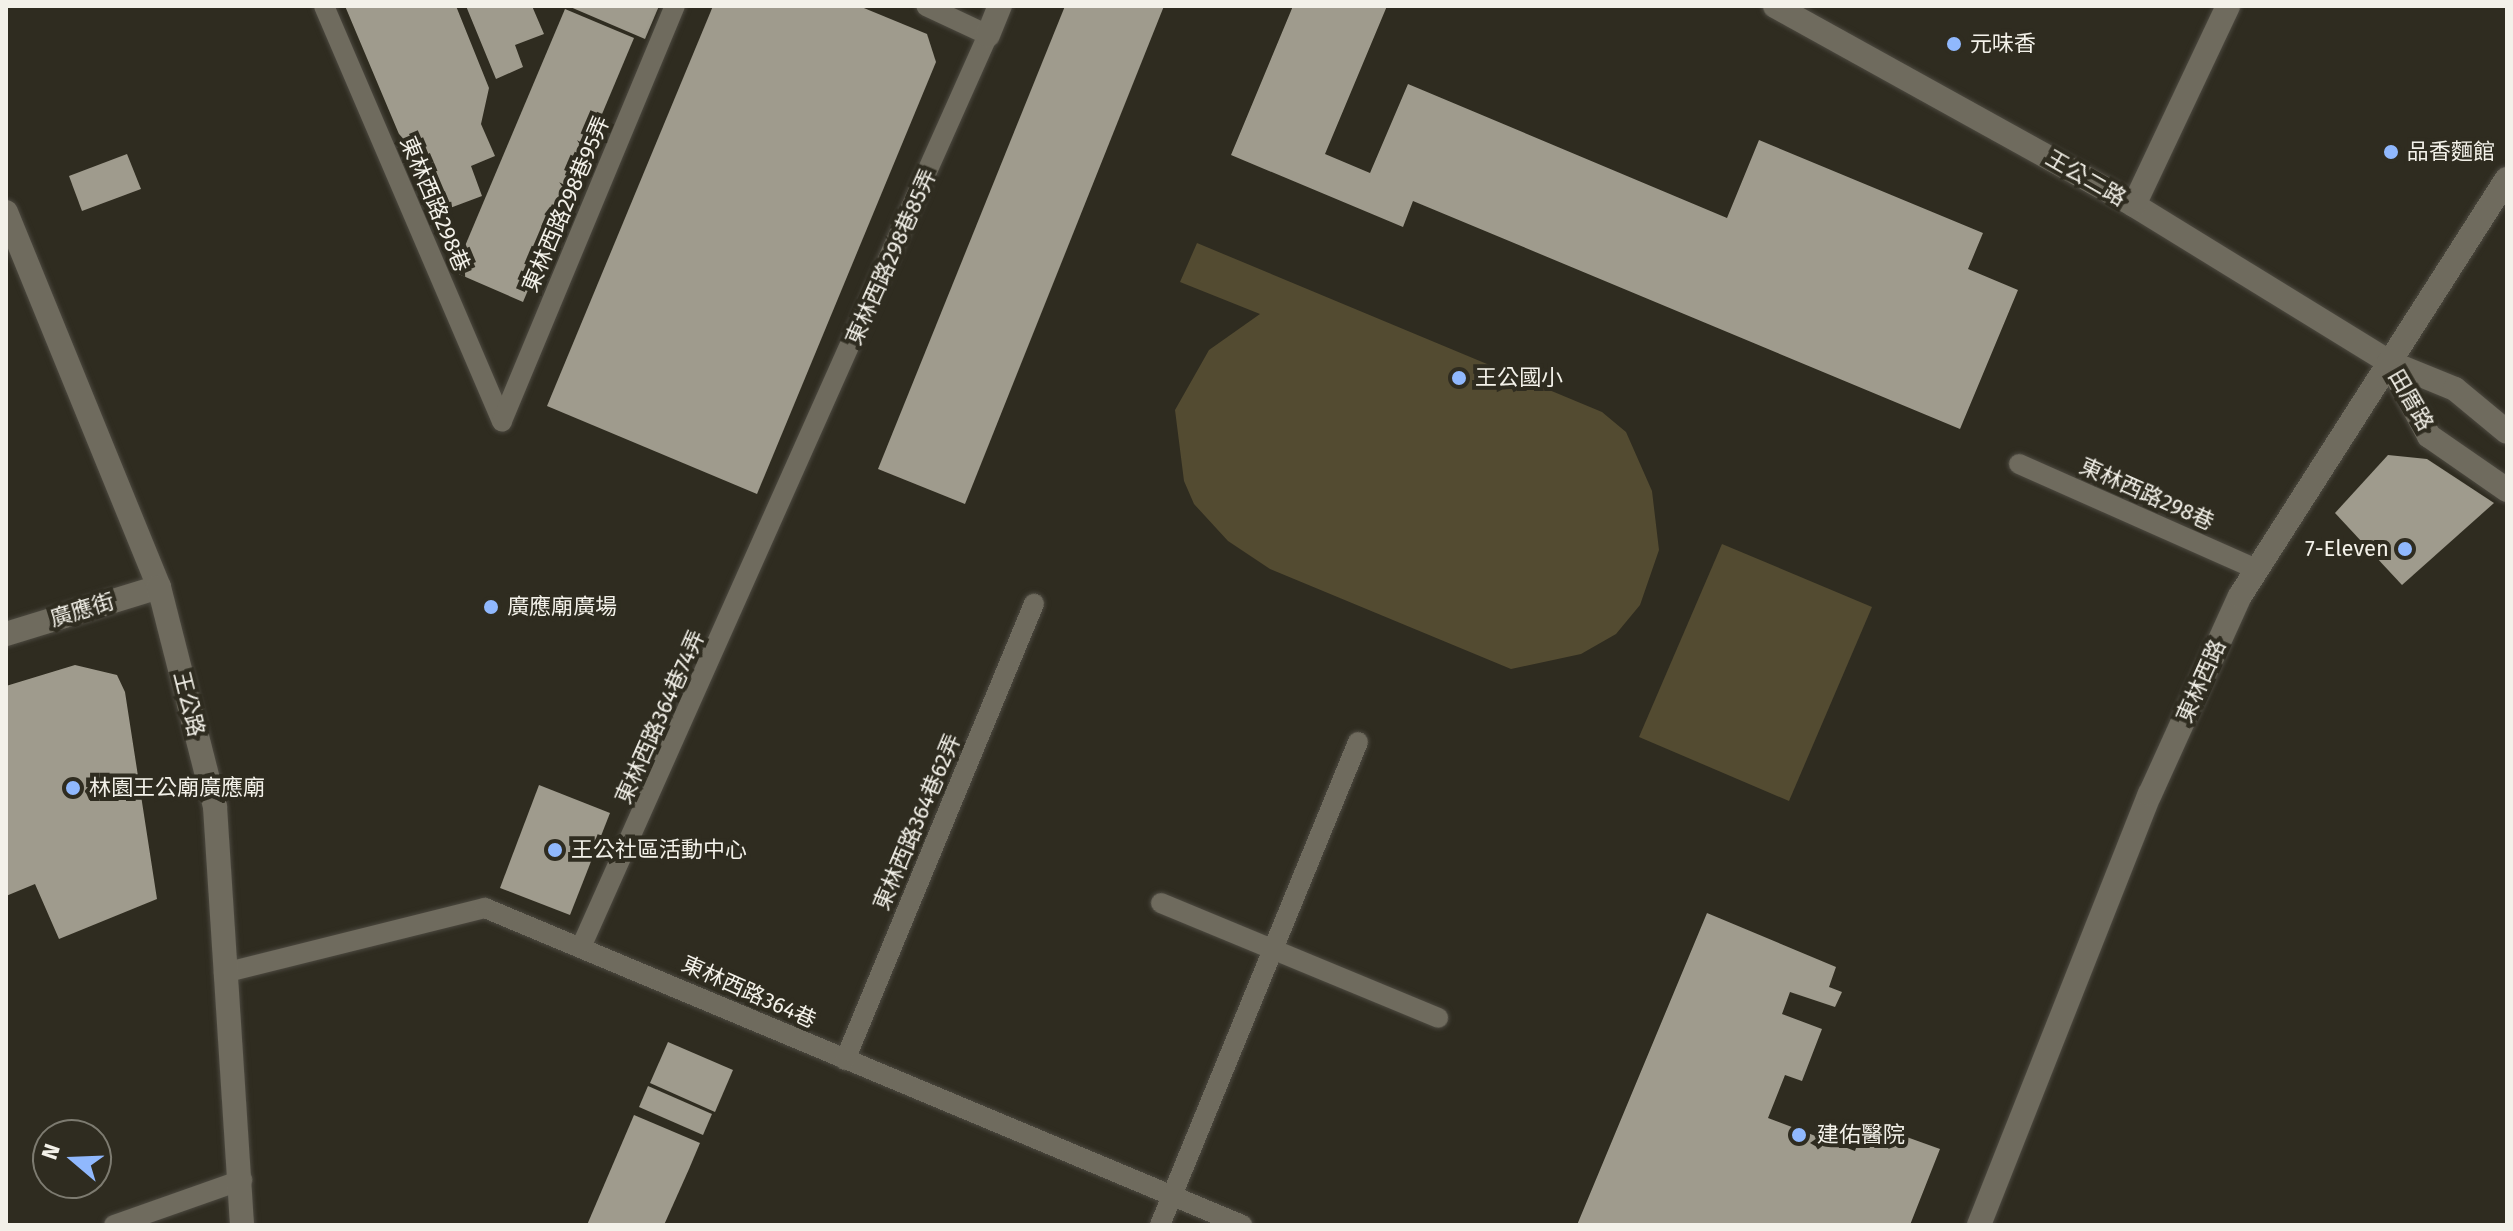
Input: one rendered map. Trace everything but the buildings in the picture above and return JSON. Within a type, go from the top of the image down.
[{"type":"street","name":"東林西路298巷85弄","points":[[988,35],[1000,6]]},
{"type":"street","name":"王公二路","points":[[1775,6],[2134,205],[2389,362]]},
{"type":"street","points":[[2134,205],[2228,6]]},
{"type":"street","name":"東林西路","points":[[1979,1225],[2150,794],[2256,569],[2507,179]]},
{"type":"street","name":"王公路","points":[[6,212],[159,587],[215,807],[224,973],[242,1180],[242,1225]]},
{"type":"street","name":"田厝路","points":[[2389,362],[2455,389],[2507,432]]},
{"type":"street","name":"田厝路","points":[[2389,362],[2429,436],[2507,490]]},
{"type":"street","name":"廣應街","points":[[6,634],[159,587]]},
{"type":"lane","name":"東林西路298巷","points":[[324,6],[502,421]]},
{"type":"lane","name":"東林西路298巷95弄","points":[[502,421],[675,6]]},
{"type":"lane","points":[[926,6],[988,35]]},
{"type":"lane","name":"東林西路298巷85弄","points":[[782,508],[988,35]]},
{"type":"lane","name":"東林西路298巷","points":[[2019,464],[2256,569]]},
{"type":"lane","name":"東林西路364巷74弄","points":[[582,945],[782,508]]},
{"type":"lane","name":"東林西路364巷62弄","points":[[845,1060],[1034,604]]},
{"type":"lane","points":[[1160,1225],[1358,742]]},
{"type":"lane","points":[[1161,903],[1438,1018]]},
{"type":"lane","name":"東林西路364巷","points":[[224,973],[485,908],[582,945],[845,1060],[1242,1225]]},
{"type":"lane","points":[[114,1225],[242,1180]]},
{"type":"shaded area","points":[[1197,243],[1602,412],[1626,432],[1652,491],[1659,550],[1640,605],[1616,634],[1581,654],[1511,669],[1270,569],[1228,541],[1194,504],[1184,481],[1175,410],[1209,350],[1260,314],[1180,282]]},
{"type":"shaded area","points":[[1722,544],[1872,607],[1789,801],[1639,737]]},
{"type":"place","name":"元味香","points":[[1954,44]]},
{"type":"place","name":"品香麵館","points":[[2391,152]]},
{"type":"place","name":"王公國小","points":[[1459,378]]},
{"type":"place","name":"7-Eleven","points":[[2405,549]]},
{"type":"place","name":"廣應廟廣場","points":[[491,607]]},
{"type":"place","name":"林園王公廟廣應廟","points":[[73,788]]},
{"type":"place","name":"王公社區活動中心","points":[[555,850]]},
{"type":"place","name":"建佑醫院","points":[[1799,1135]]}]
